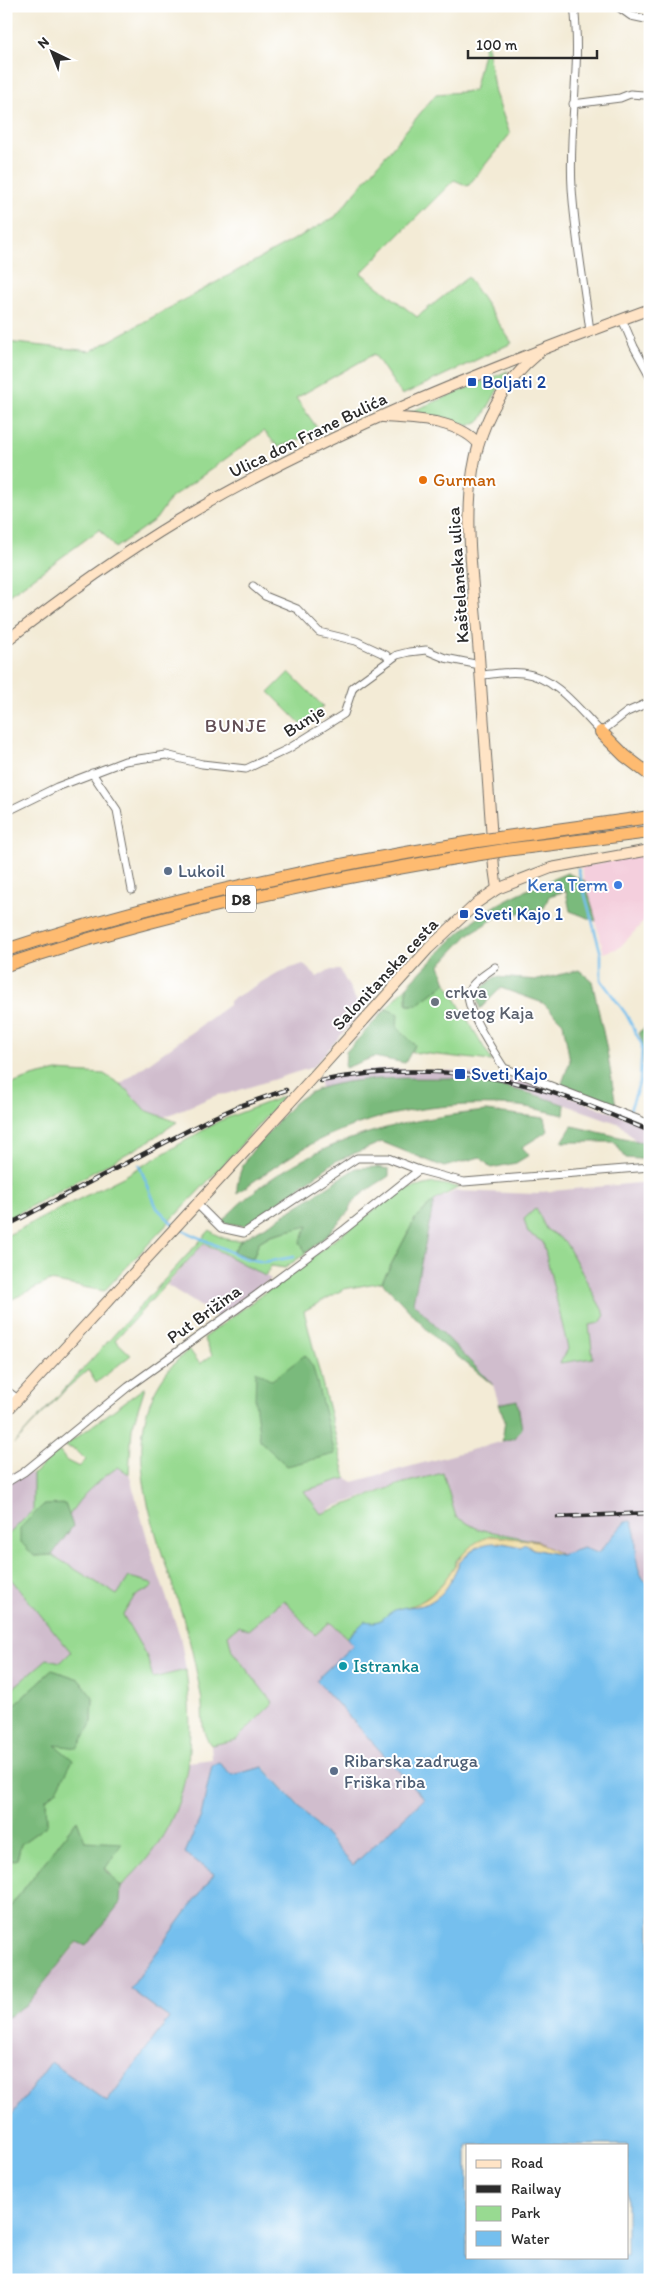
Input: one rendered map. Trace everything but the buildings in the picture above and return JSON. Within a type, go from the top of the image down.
[{"type":"highway","points":[[601,732],[625,756],[650,775]]},
{"type":"highway","name":"D8","points":[[6,950],[131,912],[213,892],[367,859],[506,836],[650,816]]},
{"type":"highway","name":"D8","points":[[6,965],[129,927],[214,905],[304,885],[506,850],[650,832]]},
{"type":"street","points":[[574,6],[578,35],[572,104],[572,188],[590,331]]},
{"type":"street","points":[[617,6],[631,16],[650,20]]},
{"type":"street","points":[[572,104],[620,98],[630,94],[644,95],[650,92]]},
{"type":"street","name":"Ulica don Frane Bulića","points":[[6,642],[96,574],[178,521],[275,467],[380,417],[546,347],[650,309]]},
{"type":"street","points":[[622,319],[634,347],[650,376]]},
{"type":"street","name":"Kaštelanska ulica","points":[[498,889],[494,868],[468,515],[469,488],[478,444],[486,420],[505,389],[523,367],[546,347]]},
{"type":"street","points":[[380,417],[441,424],[466,434],[478,444]]},
{"type":"street","points":[[253,586],[265,596],[297,609],[319,632],[356,641],[386,655],[390,660]]},
{"type":"street","name":"Bunje","points":[[6,812],[58,787],[125,761],[166,755],[202,764],[246,769],[288,749],[344,714],[353,688],[390,660],[409,652],[426,650],[480,670]]},
{"type":"street","points":[[480,670],[524,673],[542,678],[564,694],[601,732],[627,712],[650,702]]},
{"type":"street","points":[[92,773],[117,810],[132,890]]},
{"type":"street","name":"Salonitanska cesta","points":[[6,1412],[428,949],[478,902],[498,889],[559,866],[650,850]]},
{"type":"street","points":[[495,968],[476,982],[468,992],[468,1003],[493,1052],[504,1068],[650,1124]]},
{"type":"street","points":[[197,1204],[221,1228],[244,1233],[357,1158],[388,1158],[419,1170],[464,1182],[650,1167]]},
{"type":"street","name":"Put Brižina","points":[[6,1483],[24,1472],[128,1387],[345,1229],[419,1170]]},
{"type":"street","points":[[6,1390],[18,1399]]},
{"type":"shaded area","points":[[650,853],[650,915],[619,948],[604,953],[581,867]]},
{"type":"shaded area","points":[[303,964],[317,977],[329,970],[340,970],[362,1011],[313,1067],[227,1094],[217,1095],[164,1117],[145,1110],[120,1084],[229,1005],[229,1001],[279,972]]},
{"type":"shaded area","points":[[384,1069],[458,1071],[537,1084],[650,1127],[650,1144],[636,1141],[620,1124],[532,1093],[500,1085],[451,1078],[384,1079],[340,1084],[321,1089],[319,1078]]},
{"type":"shaded area","points":[[650,1182],[650,1586],[642,1575],[636,1561],[635,1528],[625,1522],[598,1553],[583,1548],[561,1555],[537,1541],[478,1529],[456,1517],[443,1473],[400,1484],[333,1507],[321,1514],[303,1491],[346,1478],[353,1482],[515,1438],[517,1400],[499,1404],[493,1385],[412,1302],[434,1201],[456,1191],[538,1194],[541,1192]]},
{"type":"shaded area","points":[[204,1243],[271,1279],[219,1318],[167,1285]]},
{"type":"shaded area","points":[[118,1467],[129,1474],[153,1559],[180,1636],[186,1670],[153,1678],[147,1657],[123,1615],[134,1597],[152,1587],[152,1583],[129,1578],[117,1595],[52,1555],[73,1526],[69,1516],[75,1505],[93,1484]]},
{"type":"shaded area","points":[[17,1471],[33,1474],[33,1510],[6,1537],[6,1478]]},
{"type":"shaded area","points":[[6,1573],[72,1653],[61,1662],[16,1686],[6,1694]]},
{"type":"shaded area","points":[[284,1600],[315,1635],[330,1622],[354,1645],[316,1680],[425,1800],[353,1865],[264,1767],[232,1775],[219,1763],[212,1765],[201,1816],[186,1853],[214,1874],[130,1989],[169,2018],[107,2102],[51,2062],[6,2123],[6,2018],[27,2003],[78,1942],[120,1904],[121,1887],[149,1856],[186,1779],[188,1762],[212,1759],[211,1745],[236,1740],[245,1670],[232,1651],[228,1635],[239,1626],[248,1629]]},
{"type":"green space","points":[[486,40],[495,93],[510,134],[468,186],[454,180],[361,273],[417,317],[468,277],[512,343],[402,395],[374,354],[296,398],[320,432],[278,447],[264,431],[170,499],[156,519],[115,548],[100,529],[6,598],[6,342],[91,351],[335,217],[436,94],[474,91]]},
{"type":"green space","points":[[508,371],[481,420],[469,426],[446,418],[408,413]]},
{"type":"green space","points":[[289,672],[323,706],[303,726],[269,692]]},
{"type":"green space","points":[[567,873],[585,881],[596,921],[570,911],[566,891],[549,896],[544,908],[497,917],[469,934],[440,965],[446,983],[417,1005],[407,1005],[407,986],[469,925],[489,910],[510,898]]},
{"type":"green space","points":[[579,970],[592,981],[606,1045],[616,1106],[561,1086],[570,1061],[563,1023],[543,1003],[501,988],[480,1009],[476,993],[495,977],[538,980]]},
{"type":"green space","points":[[446,983],[492,1061],[411,1052],[415,1045],[397,1027],[398,1014],[386,1009],[407,986],[407,1005],[417,1005]]},
{"type":"green space","points":[[386,1009],[398,1014],[397,1027],[415,1045],[405,1063],[374,1057],[345,1068],[346,1052]]},
{"type":"green space","points":[[650,1024],[650,1065],[644,1069],[643,1044],[639,1032]]},
{"type":"green space","points":[[57,1071],[104,1074],[123,1086],[145,1110],[177,1122],[146,1143],[6,1220],[6,1086]]},
{"type":"green space","points":[[396,1078],[451,1078],[509,1088],[536,1095],[565,1105],[564,1115],[519,1106],[467,1105],[416,1110],[390,1115],[341,1130],[317,1141],[286,1159],[237,1193],[239,1176],[250,1154],[289,1108],[304,1096],[336,1084],[355,1081]]},
{"type":"green space","points":[[284,1096],[225,1163],[104,1291],[50,1281],[6,1302],[6,1236],[125,1176],[219,1121]]},
{"type":"green space","points":[[486,1111],[545,1118],[548,1131],[522,1147],[529,1155],[516,1163],[491,1168],[480,1157],[444,1167],[382,1142],[336,1161],[245,1226],[221,1222],[249,1196],[279,1174],[310,1156],[343,1142],[377,1130],[412,1122]]},
{"type":"green space","points":[[572,1126],[650,1144],[650,1160],[626,1158],[614,1142],[562,1142]]},
{"type":"green space","points":[[377,1167],[389,1169],[389,1176],[359,1196],[349,1211],[323,1239],[306,1253],[300,1242],[308,1226],[270,1235],[259,1242],[253,1258],[233,1252],[241,1240],[273,1222],[356,1168]]},
{"type":"green space","points":[[434,1183],[459,1187],[434,1201],[415,1219],[382,1282],[344,1289],[304,1311],[346,1478],[304,1491],[321,1514],[400,1484],[443,1473],[456,1517],[478,1529],[537,1541],[493,1536],[457,1559],[451,1574],[431,1595],[418,1604],[395,1610],[385,1619],[356,1628],[347,1638],[330,1622],[315,1635],[284,1600],[248,1630],[239,1626],[228,1635],[232,1651],[273,1703],[236,1740],[211,1745],[203,1728],[201,1695],[188,1635],[153,1524],[145,1486],[142,1449],[147,1413],[162,1380],[189,1349],[200,1364],[212,1355],[204,1338],[382,1204],[403,1190]]},
{"type":"green space","points":[[434,1201],[413,1302],[493,1385],[436,1339],[382,1282],[415,1219]]},
{"type":"green space","points":[[536,1208],[546,1229],[563,1240],[567,1245],[605,1315],[600,1323],[589,1325],[593,1358],[560,1363],[568,1349],[543,1242],[528,1233],[524,1219]]},
{"type":"green space","points":[[309,1225],[300,1242],[306,1253],[285,1268],[271,1266],[265,1276],[204,1243],[115,1340],[131,1355],[96,1383],[88,1370],[67,1388],[14,1444],[210,1230],[224,1238],[241,1240],[233,1252],[253,1258],[259,1242],[271,1235]]},
{"type":"green space","points":[[305,1355],[313,1367],[335,1454],[287,1466],[260,1441],[255,1401],[256,1371],[272,1380]]},
{"type":"green space","points":[[145,1387],[132,1428],[129,1474],[118,1467],[90,1488],[69,1516],[65,1504],[34,1556],[52,1555],[117,1595],[129,1577],[152,1583],[152,1587],[134,1597],[123,1615],[147,1657],[153,1678],[186,1670],[190,1720],[187,1768],[182,1790],[164,1834],[146,1860],[121,1887],[84,1841],[77,1820],[6,1912],[6,1863],[17,1859],[21,1844],[47,1825],[46,1799],[57,1790],[54,1745],[92,1722],[93,1698],[79,1679],[52,1670],[6,1713],[6,1694],[47,1659],[61,1662],[71,1652],[6,1573],[6,1537],[33,1510],[33,1474],[59,1451],[67,1461],[79,1467],[86,1460],[76,1450],[65,1446]]},
{"type":"green space","points":[[517,1400],[522,1428],[515,1438],[502,1441],[505,1421],[499,1404]]},
{"type":"green space","points":[[65,1504],[73,1526],[52,1555],[34,1556],[20,1541],[20,1528],[43,1505]]},
{"type":"green space","points":[[52,1670],[79,1679],[93,1697],[92,1722],[78,1748],[55,1745],[73,1760],[57,1790],[46,1799],[47,1825],[21,1844],[17,1859],[6,1863],[6,1713]]},
{"type":"green space","points":[[77,1820],[85,1841],[122,1843],[105,1869],[121,1887],[120,1903],[86,1946],[77,1942],[27,2004],[6,2018],[6,1912]]},
{"type":"sand","points":[[493,1536],[537,1541],[561,1555],[533,1549],[529,1545],[521,1547],[499,1542],[459,1563],[448,1586],[436,1599],[419,1606],[395,1610],[418,1603],[430,1596],[464,1553],[481,1540]]},
{"type":"water","points":[[631,1521],[636,1537],[639,1571],[643,1579],[650,1586],[650,2280],[6,2280],[6,2123],[51,2062],[107,2102],[169,2018],[130,1989],[214,1874],[185,1853],[201,1816],[212,1765],[219,1763],[232,1775],[263,1767],[353,1865],[424,1799],[316,1680],[353,1645],[347,1638],[365,1621],[380,1621],[395,1610],[424,1605],[435,1599],[446,1588],[461,1561],[480,1546],[499,1543],[521,1547],[524,1544],[533,1549],[561,1555],[583,1548],[598,1553],[625,1522]]},
{"type":"waterway","points":[[578,869],[601,954],[601,980],[626,1014],[642,1045],[640,1081],[630,1110]]},
{"type":"waterway","points":[[139,1165],[157,1208],[174,1225]]},
{"type":"waterway","points":[[178,1228],[244,1258],[264,1262],[294,1257]]},
{"type":"railway","points":[[321,1081],[352,1076],[415,1072],[477,1076],[508,1081],[568,1098],[650,1131]]},
{"type":"railway","points":[[6,1226],[208,1120],[237,1107],[286,1090]]},
{"type":"railway","points":[[558,1517],[650,1513]]},
{"type":"place","name":"Boljati 2","points":[[472,382]]},
{"type":"place","name":"Gurman","points":[[423,480]]},
{"type":"place","name":"Lukoil","points":[[168,871]]},
{"type":"place","name":"Kera Term","points":[[618,885]]},
{"type":"place","name":"Sveti Kajo 1","points":[[464,914]]},
{"type":"place","name":"crkva svetog Kaja","points":[[435,1002]]},
{"type":"place","name":"Sveti Kajo","points":[[460,1074]]},
{"type":"place","name":"Istranka","points":[[343,1666]]},
{"type":"place","name":"Ribarska zadruga Friška riba","points":[[334,1771]]},
{"type":"district","name":"BUNJE","points":[[236,725]]}]
